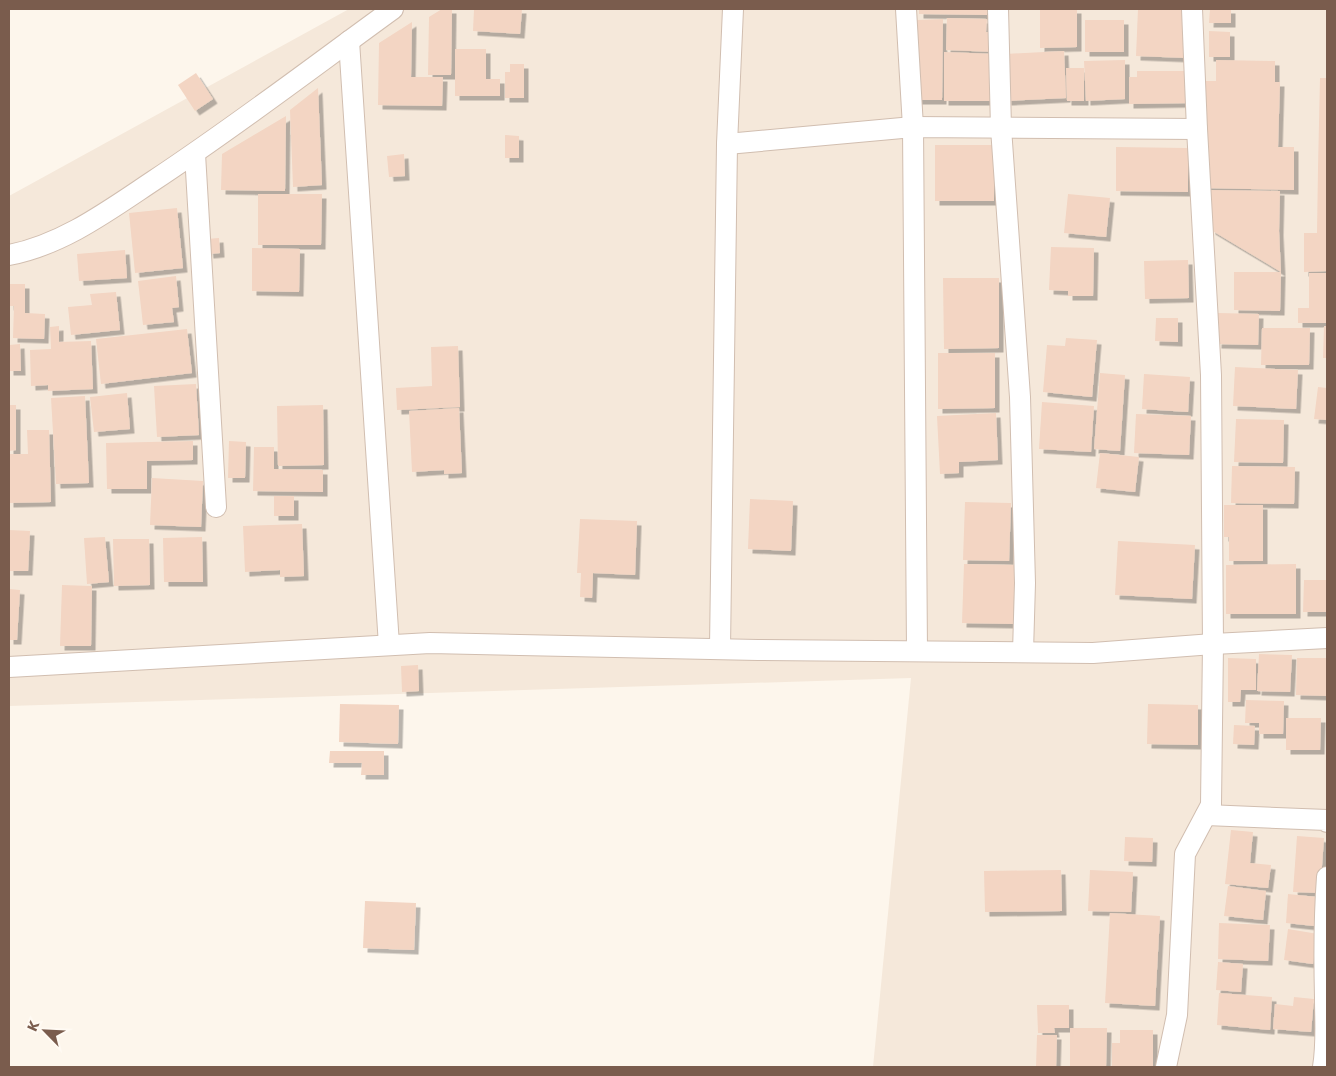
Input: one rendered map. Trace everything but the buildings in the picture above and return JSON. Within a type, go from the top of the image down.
[{"type":"street","points":[[9,255],[26,252],[56,240],[101,216],[195,154],[393,9]]},
{"type":"street","points":[[720,648],[727,144],[732,9]]},
{"type":"street","points":[[906,9],[913,127],[917,651]]},
{"type":"street","points":[[998,9],[1001,128],[1020,397],[1025,583],[1023,652]]},
{"type":"street","points":[[1166,1067],[1177,1016],[1185,854],[1211,805],[1213,644],[1211,375],[1192,9]]},
{"type":"street","points":[[349,41],[389,645]]},
{"type":"street","points":[[727,144],[913,127],[1197,129]]},
{"type":"street","points":[[195,154],[216,507]]},
{"type":"street","points":[[9,667],[430,643],[1093,653],[1327,638]]},
{"type":"street","points":[[1206,815],[1327,820],[1327,822]]},
{"type":"street","points":[[1323,1067],[1326,1049],[1324,996],[1327,877]]},
{"type":"shaded area","points":[[349,9],[1327,9],[1327,1067],[873,1067],[911,678],[9,706],[9,196]]}]
